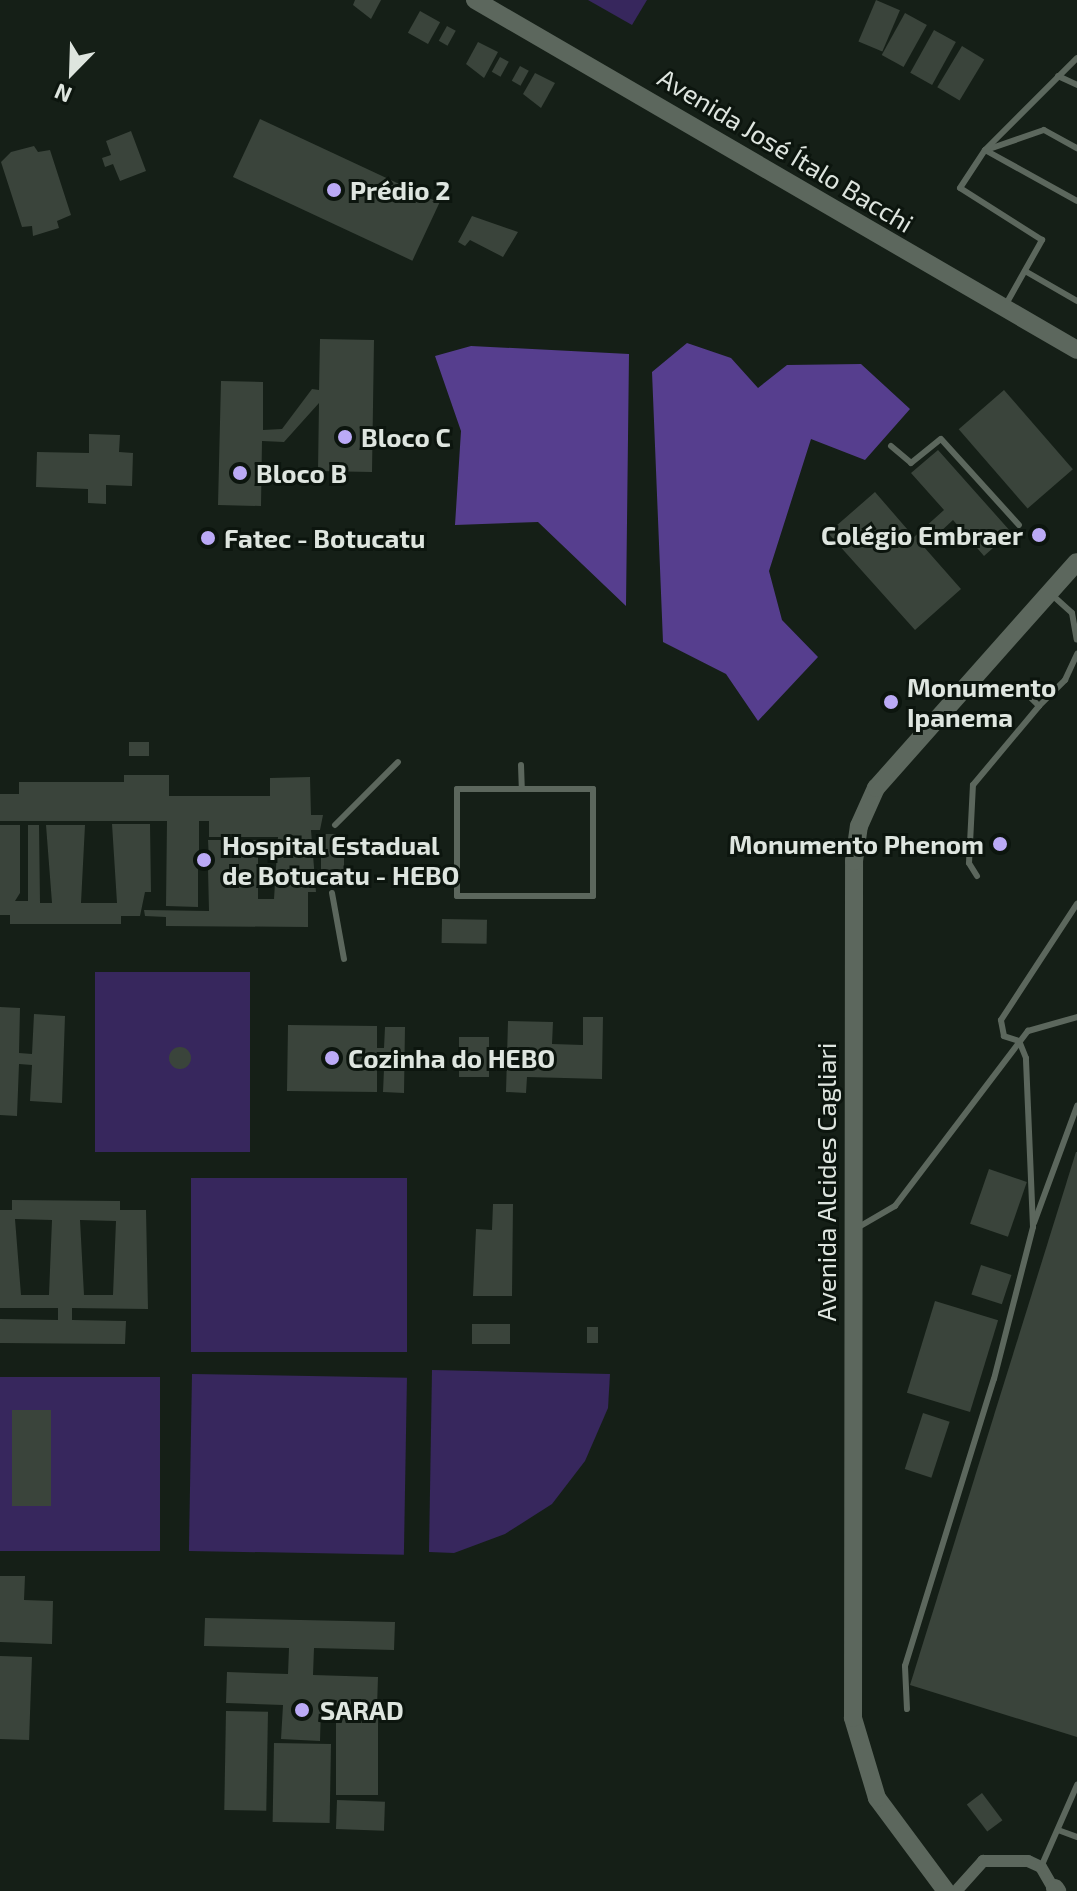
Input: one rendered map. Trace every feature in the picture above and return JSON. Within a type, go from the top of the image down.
[{"type":"main road","name":"Avenida José Ítalo Bacchi","points":[[475,0],[1074,350]]},
{"type":"main road","name":"Avenida Alcides Cagliari","points":[[955,1890],[923,1864],[877,1798],[853,1718],[851,1232],[859,826],[876,788],[1050,593],[1074,573]]},
{"type":"street","points":[[955,1890],[983,1861],[1041,1867],[1056,1890]]},
{"type":"lane","points":[[1004,309],[1042,240],[960,188],[985,150],[1077,58]]},
{"type":"lane","points":[[1058,76],[1077,85]]},
{"type":"lane","points":[[985,150],[1044,130],[1077,148]]},
{"type":"lane","points":[[985,150],[1077,201]]},
{"type":"lane","points":[[1025,271],[1077,301]]},
{"type":"lane","points":[[891,446],[911,463],[941,439],[1019,525]]},
{"type":"lane","points":[[1050,593],[1072,613],[1077,640]]},
{"type":"lane","points":[[977,876],[969,863],[974,780],[1065,680],[1077,654]]},
{"type":"lane","points":[[1025,692],[1039,706]]},
{"type":"lane","points":[[335,825],[398,762]]},
{"type":"lane","points":[[521,765],[522,789]]},
{"type":"lane","points":[[457,789],[522,789],[593,789],[593,896],[457,896],[457,789]]},
{"type":"lane","points":[[332,893],[344,959]]},
{"type":"lane","points":[[1033,1227],[1026,1058],[1019,1041],[1004,1036],[1001,1020],[1077,904]]},
{"type":"lane","points":[[851,1232],[895,1206],[1028,1031],[1077,1017]]},
{"type":"lane","points":[[907,1709],[905,1666],[994,1379],[1033,1227],[1077,1106]]},
{"type":"lane","points":[[1041,1867],[1077,1785]]},
{"type":"lane","points":[[1058,1830],[1077,1837]]},
{"type":"shaded area","points":[[588,0],[647,0],[632,25]]},
{"type":"shaded area","points":[[687,343],[731,358],[758,388],[787,365],[861,364],[910,409],[865,460],[811,439],[769,571],[782,620],[818,657],[758,721],[726,674],[663,642],[652,372]]},
{"type":"shaded area","points":[[471,346],[629,354],[626,606],[538,522],[455,525],[461,431],[435,356]]},
{"type":"shaded area","points":[[95,972],[250,972],[250,1152],[95,1152]]},
{"type":"shaded area","points":[[191,1178],[407,1178],[407,1352],[191,1352]]},
{"type":"shaded area","points":[[432,1370],[610,1374],[608,1408],[585,1461],[552,1504],[505,1534],[454,1553],[429,1552]]},
{"type":"shaded area","points":[[192,1374],[407,1378],[404,1555],[189,1551]]},
{"type":"shaded area","points":[[0,1377],[160,1377],[160,1551],[0,1551]]},
{"type":"building","points":[[355,0],[381,0],[371,19],[353,5]]},
{"type":"building","points":[[876,0],[900,10],[882,52],[858,41]]},
{"type":"building","points":[[420,11],[440,22],[428,44],[408,33]]},
{"type":"building","points":[[905,13],[927,25],[904,67],[882,55]]},
{"type":"building","points":[[447,26],[456,31],[448,46],[439,41]]},
{"type":"building","points":[[934,30],[956,42],[932,85],[910,73]]},
{"type":"building","points":[[478,42],[498,52],[484,78],[466,64]]},
{"type":"building","points":[[962,46],[984,59],[960,101],[937,87]]},
{"type":"building","points":[[500,57],[509,62],[501,77],[492,72]]},
{"type":"building","points":[[520,66],[529,71],[521,86],[512,81]]},
{"type":"building","points":[[535,73],[555,83],[541,108],[523,94]]},
{"type":"building","name":"Prédio 2","points":[[260,119],[439,203],[412,261],[233,177]]},
{"type":"building","points":[[131,131],[146,171],[120,181],[113,164],[105,167],[102,158],[111,155],[106,141]]},
{"type":"building","points":[[34,146],[38,152],[50,150],[71,215],[57,221],[59,228],[33,236],[32,226],[22,227],[1,162],[11,152]]},
{"type":"building","points":[[472,216],[518,232],[503,257],[470,240],[465,246],[458,242]]},
{"type":"building","points":[[320,339],[374,340],[372,472],[318,471],[319,403],[284,442],[262,441],[261,506],[218,505],[221,381],[263,382],[263,430],[282,429],[312,389],[319,390]]},
{"type":"building","points":[[1004,390],[1073,469],[1028,509],[959,429]]},
{"type":"building","points":[[89,434],[120,435],[119,452],[133,453],[132,486],[106,485],[106,504],[88,503],[88,489],[36,487],[37,452],[89,453]]},
{"type":"building","points":[[938,450],[1011,532],[984,556],[953,520],[924,547],[961,589],[915,630],[828,533],[875,492],[914,537],[944,510],[911,473]]},
{"type":"building","points":[[129,742],[149,742],[149,756],[129,756]]},
{"type":"building","points":[[124,775],[169,775],[169,796],[270,796],[270,778],[310,777],[311,815],[323,815],[320,830],[311,830],[316,892],[308,892],[308,927],[166,926],[166,917],[145,916],[144,910],[209,911],[208,869],[198,868],[198,907],[166,906],[167,821],[0,821],[0,794],[19,794],[19,782],[124,782]],"holes":[[[199,821],[209,821],[209,837],[278,837],[274,899],[258,899],[258,840],[208,840],[209,861],[199,861]]]},
{"type":"building","points":[[112,824],[150,824],[151,892],[145,892],[140,916],[121,916],[121,924],[10,924],[10,915],[0,915],[0,825],[20,825],[20,893],[15,901],[28,901],[28,825],[39,825],[40,903],[52,903],[46,825],[85,825],[81,903],[117,903]]},
{"type":"building","points":[[321,834],[344,834],[344,887],[321,887]]},
{"type":"building","points":[[442,919],[487,920],[487,944],[442,943]]},
{"type":"building","points":[[0,1007],[20,1008],[19,1053],[32,1054],[34,1014],[65,1016],[62,1103],[30,1101],[32,1065],[19,1064],[17,1116],[0,1115]]},
{"type":"building","points":[[583,1017],[603,1017],[602,1079],[527,1077],[526,1093],[506,1092],[508,1021],[553,1022],[552,1044],[583,1045]]},
{"type":"building","name":"Cozinha do HEBO","points":[[288,1025],[377,1026],[377,1048],[384,1048],[385,1027],[405,1027],[404,1093],[383,1092],[384,1069],[377,1069],[377,1092],[287,1091]]},
{"type":"building","points":[[459,1037],[489,1037],[489,1077],[459,1077]]},
{"type":"building","points":[[180,1047],[188,1050],[191,1058],[188,1066],[180,1069],[172,1066],[169,1058],[172,1050]]},
{"type":"building","points":[[1077,1152],[1077,1737],[910,1685]]},
{"type":"building","points":[[989,1169],[1027,1182],[1008,1237],[970,1224]]},
{"type":"building","points":[[12,1200],[120,1201],[120,1210],[146,1210],[148,1309],[72,1308],[72,1320],[126,1321],[125,1344],[0,1343],[0,1319],[58,1320],[58,1308],[0,1308],[0,1210],[12,1210]],"holes":[[[15,1219],[52,1220],[49,1295],[21,1295]],[[80,1220],[116,1221],[113,1295],[84,1295]]]},
{"type":"building","points":[[493,1204],[513,1204],[512,1296],[473,1296],[476,1229],[492,1230]]},
{"type":"building","points":[[981,1265],[1011,1275],[1002,1304],[971,1294]]},
{"type":"building","points":[[935,1301],[998,1320],[970,1412],[907,1393]]},
{"type":"building","points":[[472,1324],[510,1324],[510,1344],[472,1344]]},
{"type":"building","points":[[587,1327],[598,1327],[598,1343],[587,1343]]},
{"type":"building","points":[[12,1410],[51,1410],[51,1506],[12,1506]]},
{"type":"building","points":[[923,1413],[950,1422],[931,1478],[905,1469]]},
{"type":"building","points":[[0,1576],[25,1576],[24,1600],[53,1601],[52,1644],[0,1642]]},
{"type":"building","points":[[205,1618],[395,1622],[394,1650],[314,1648],[313,1675],[378,1677],[377,1708],[321,1706],[320,1741],[281,1739],[283,1705],[226,1703],[227,1672],[288,1674],[289,1648],[204,1646]]},
{"type":"building","points":[[0,1656],[32,1657],[29,1740],[0,1739]]},
{"type":"building","points":[[226,1711],[268,1712],[266,1811],[224,1810]]},
{"type":"building","points":[[336,1712],[378,1712],[378,1795],[336,1795]]},
{"type":"building","points":[[274,1743],[331,1744],[330,1823],[273,1822]]},
{"type":"building","points":[[982,1793],[1002,1820],[987,1832],[967,1804]]},
{"type":"building","points":[[337,1800],[385,1802],[384,1831],[336,1829]]},
{"type":"place","name":"Prédio 2","points":[[334,190]]},
{"type":"place","name":"Bloco C","points":[[345,437]]},
{"type":"place","name":"Bloco B","points":[[240,473]]},
{"type":"place","name":"Colégio Embraer","points":[[1039,535]]},
{"type":"place","name":"Fatec - Botucatu","points":[[208,538]]},
{"type":"place","name":"Monumento Ipanema","points":[[891,702]]},
{"type":"place","name":"Monumento Phenom","points":[[1000,844]]},
{"type":"place","name":"Hospital Estadual de Botucatu - HEBO","points":[[204,860]]},
{"type":"place","name":"Cozinha do HEBO","points":[[332,1058]]},
{"type":"place","name":"SARAD","points":[[302,1710]]}]
